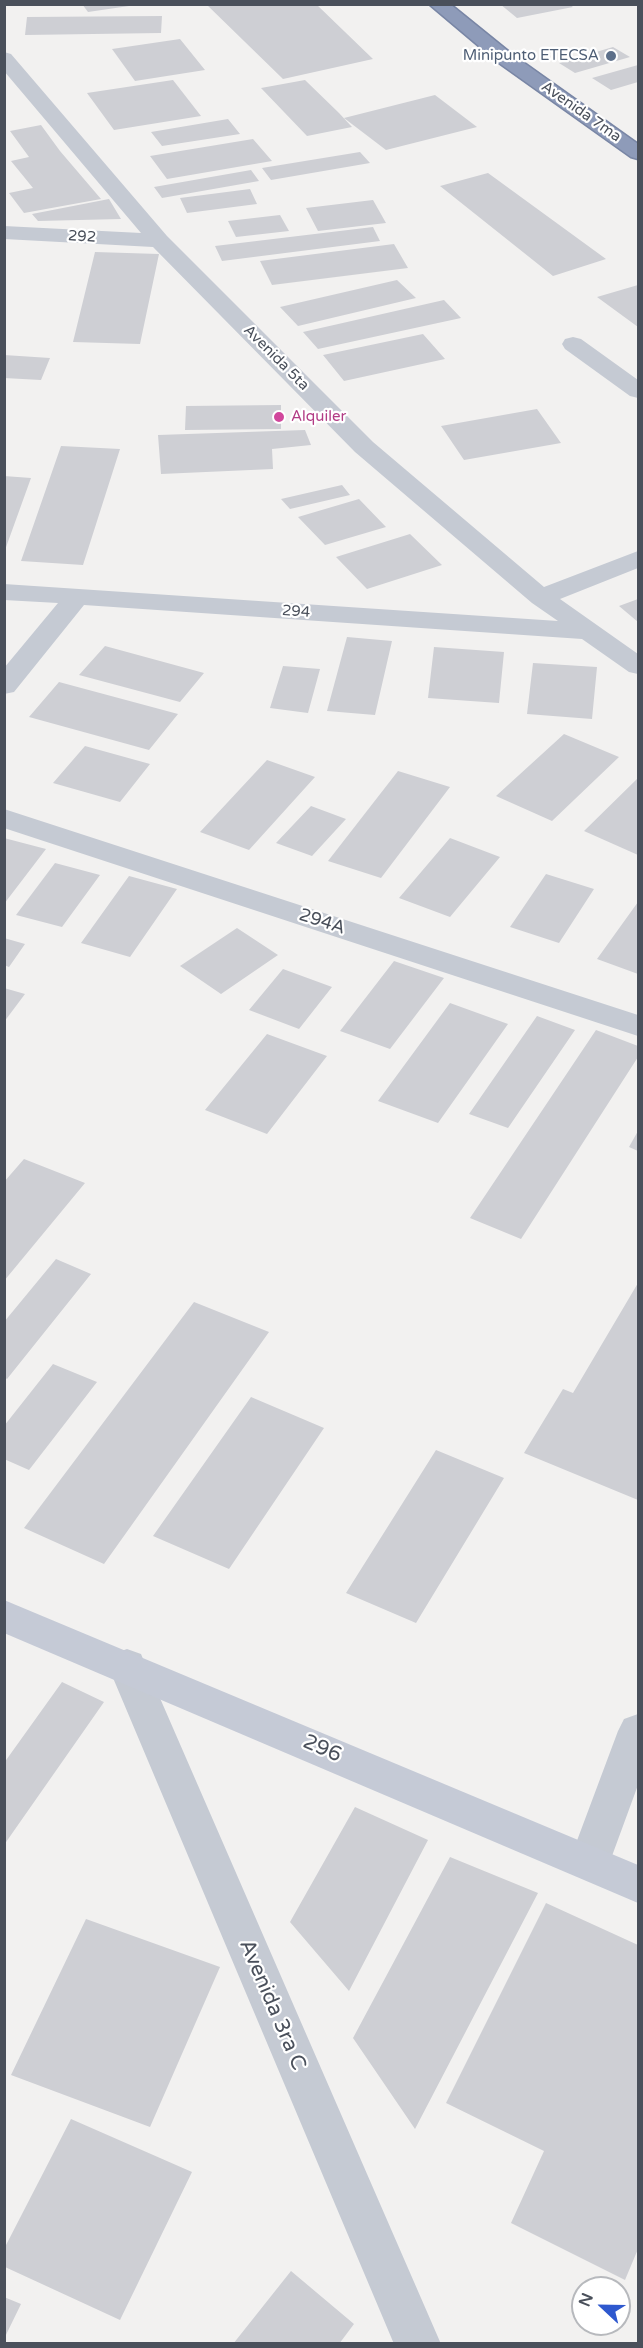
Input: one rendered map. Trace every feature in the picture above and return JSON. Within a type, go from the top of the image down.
[{"type":"highway","name":"Avenida 7ma","points":[[438,4],[507,59],[639,153]]},
{"type":"street","name":"Avenida 5ta","points":[[4,58],[159,241],[364,447],[541,597],[639,666]]},
{"type":"street","name":"292","points":[[4,232],[159,241]]},
{"type":"street","points":[[573,344],[639,391]]},
{"type":"street","points":[[541,597],[639,559]]},
{"type":"street","name":"294","points":[[4,592],[588,631]]},
{"type":"street","points":[[4,686],[77,597]]},
{"type":"street","name":"294A","points":[[4,818],[639,1026]]},
{"type":"street","name":"296","points":[[9,1622],[127,1666],[639,1884]]},
{"type":"street","name":"Avenida 3ra C","points":[[127,1666],[418,2343]]},
{"type":"street","points":[[590,1862],[639,1731]]},
{"type":"building","points":[[82,4],[129,4],[129,6],[88,12]]},
{"type":"building","points":[[206,4],[316,4],[373,59],[283,79]]},
{"type":"building","points":[[500,4],[569,4],[573,7],[517,18]]},
{"type":"building","points":[[162,16],[161,33],[25,35],[27,17]]},
{"type":"building","points":[[180,39],[205,70],[135,81],[112,49]]},
{"type":"building","points":[[613,47],[630,57],[575,73],[559,63]]},
{"type":"building","points":[[638,65],[638,82],[611,90],[592,78]]},
{"type":"building","points":[[173,80],[201,116],[114,130],[87,93]]},
{"type":"building","points":[[305,80],[352,127],[307,136],[261,88]]},
{"type":"building","points":[[435,95],[477,127],[386,150],[344,118]]},
{"type":"building","points":[[228,119],[240,134],[162,146],[151,132]]},
{"type":"building","points":[[41,125],[101,199],[24,213],[9,193],[33,188],[11,161],[29,157],[10,131]]},
{"type":"building","points":[[253,139],[272,161],[167,179],[150,156]]},
{"type":"building","points":[[360,152],[370,163],[271,180],[262,168]]},
{"type":"building","points":[[251,170],[259,181],[162,198],[154,187]]},
{"type":"building","points":[[488,173],[606,259],[553,276],[440,186]]},
{"type":"building","points":[[250,189],[257,204],[187,213],[180,198]]},
{"type":"building","points":[[109,199],[121,219],[38,221],[32,214]]},
{"type":"building","points":[[373,200],[386,223],[318,231],[306,208]]},
{"type":"building","points":[[280,215],[289,231],[236,237],[228,221]]},
{"type":"building","points":[[373,227],[380,241],[222,261],[215,246]]},
{"type":"building","points":[[394,244],[408,268],[272,285],[260,261]]},
{"type":"building","points":[[95,252],[159,254],[140,344],[73,342]]},
{"type":"building","points":[[397,280],[416,298],[298,326],[280,307]]},
{"type":"building","points":[[638,285],[638,327],[597,297]]},
{"type":"building","points":[[444,300],[461,318],[318,349],[303,332]]},
{"type":"building","points":[[423,334],[445,359],[344,381],[323,355]]},
{"type":"building","points":[[4,355],[50,358],[41,380],[4,378]]},
{"type":"building","points":[[281,405],[281,429],[185,430],[186,406]]},
{"type":"building","points":[[537,409],[561,443],[464,460],[441,426]]},
{"type":"building","points":[[305,430],[311,445],[272,449],[273,469],[161,474],[158,435]]},
{"type":"building","points":[[61,446],[120,449],[83,565],[21,561]]},
{"type":"building","points":[[4,476],[31,478],[5,550],[4,550]]},
{"type":"building","points":[[342,485],[350,495],[290,509],[281,499]]},
{"type":"building","points":[[359,499],[386,527],[325,545],[298,517]]},
{"type":"building","points":[[410,534],[442,565],[367,589],[336,557]]},
{"type":"building","points":[[638,599],[638,622],[619,606]]},
{"type":"building","points":[[347,637],[392,641],[375,715],[327,711]]},
{"type":"building","points":[[105,646],[204,673],[180,702],[79,675]]},
{"type":"building","points":[[434,647],[504,652],[499,703],[428,698]]},
{"type":"building","points":[[533,663],[597,667],[592,719],[527,714]]},
{"type":"building","points":[[283,666],[320,669],[308,713],[270,708]]},
{"type":"building","points":[[59,682],[178,714],[149,750],[29,717]]},
{"type":"building","points":[[564,734],[619,757],[552,821],[496,796]]},
{"type":"building","points":[[85,746],[150,764],[120,802],[53,783]]},
{"type":"building","points":[[267,760],[315,777],[249,850],[200,832]]},
{"type":"building","points":[[398,771],[450,787],[381,878],[328,861]]},
{"type":"building","points":[[638,778],[638,855],[584,831]]},
{"type":"building","points":[[311,806],[346,819],[312,856],[276,843]]},
{"type":"building","points":[[4,838],[46,849],[4,904]]},
{"type":"building","points":[[450,838],[500,857],[450,917],[399,898]]},
{"type":"building","points":[[55,863],[100,875],[62,927],[16,915]]},
{"type":"building","points":[[546,874],[594,889],[559,943],[510,927]]},
{"type":"building","points":[[129,876],[177,889],[130,957],[81,943]]},
{"type":"building","points":[[638,902],[638,974],[597,959]]},
{"type":"building","points":[[237,928],[278,955],[221,994],[180,966]]},
{"type":"building","points":[[4,938],[25,944],[9,967],[4,965]]},
{"type":"building","points":[[394,961],[444,978],[390,1049],[340,1031]]},
{"type":"building","points":[[283,969],[332,987],[299,1029],[249,1010]]},
{"type":"building","points":[[4,988],[25,994],[4,1022]]},
{"type":"building","points":[[450,1003],[508,1024],[438,1123],[378,1101]]},
{"type":"building","points":[[537,1016],[575,1030],[508,1128],[469,1114]]},
{"type":"building","points":[[596,1030],[638,1046],[638,1057],[521,1239],[470,1218]]},
{"type":"building","points":[[267,1034],[327,1056],[267,1134],[205,1110]]},
{"type":"building","points":[[638,1131],[638,1151],[629,1147]]},
{"type":"building","points":[[24,1159],[85,1183],[4,1281],[4,1182]]},
{"type":"building","points":[[56,1259],[91,1274],[7,1379],[4,1377],[4,1322]]},
{"type":"building","points":[[638,1283],[638,1500],[524,1453],[563,1389],[573,1393]]},
{"type":"building","points":[[194,1302],[269,1332],[104,1564],[24,1528]]},
{"type":"building","points":[[53,1364],[97,1382],[29,1470],[4,1459],[4,1426]]},
{"type":"building","points":[[251,1397],[324,1428],[229,1569],[153,1536]]},
{"type":"building","points":[[436,1450],[504,1478],[416,1623],[346,1593]]},
{"type":"building","points":[[62,1682],[104,1702],[4,1845],[4,1763]]},
{"type":"building","points":[[355,1807],[428,1840],[349,1991],[290,1922]]},
{"type":"building","points":[[450,1857],[538,1893],[415,2129],[353,2038]]},
{"type":"building","points":[[546,1903],[638,1945],[638,2249],[627,2276],[617,2276],[511,2223],[544,2151],[446,2103]]},
{"type":"building","points":[[86,1919],[220,1967],[150,2127],[11,2075]]},
{"type":"building","points":[[71,2119],[192,2172],[120,2320],[5,2267],[5,2247]]},
{"type":"building","points":[[291,2271],[354,2324],[339,2344],[233,2344]]},
{"type":"building","points":[[4,2297],[21,2304],[4,2339]]},
{"type":"place","name":"Minipunto ETECSA","points":[[611,56]]},
{"type":"place","name":"Alquiler","points":[[279,417]]}]
